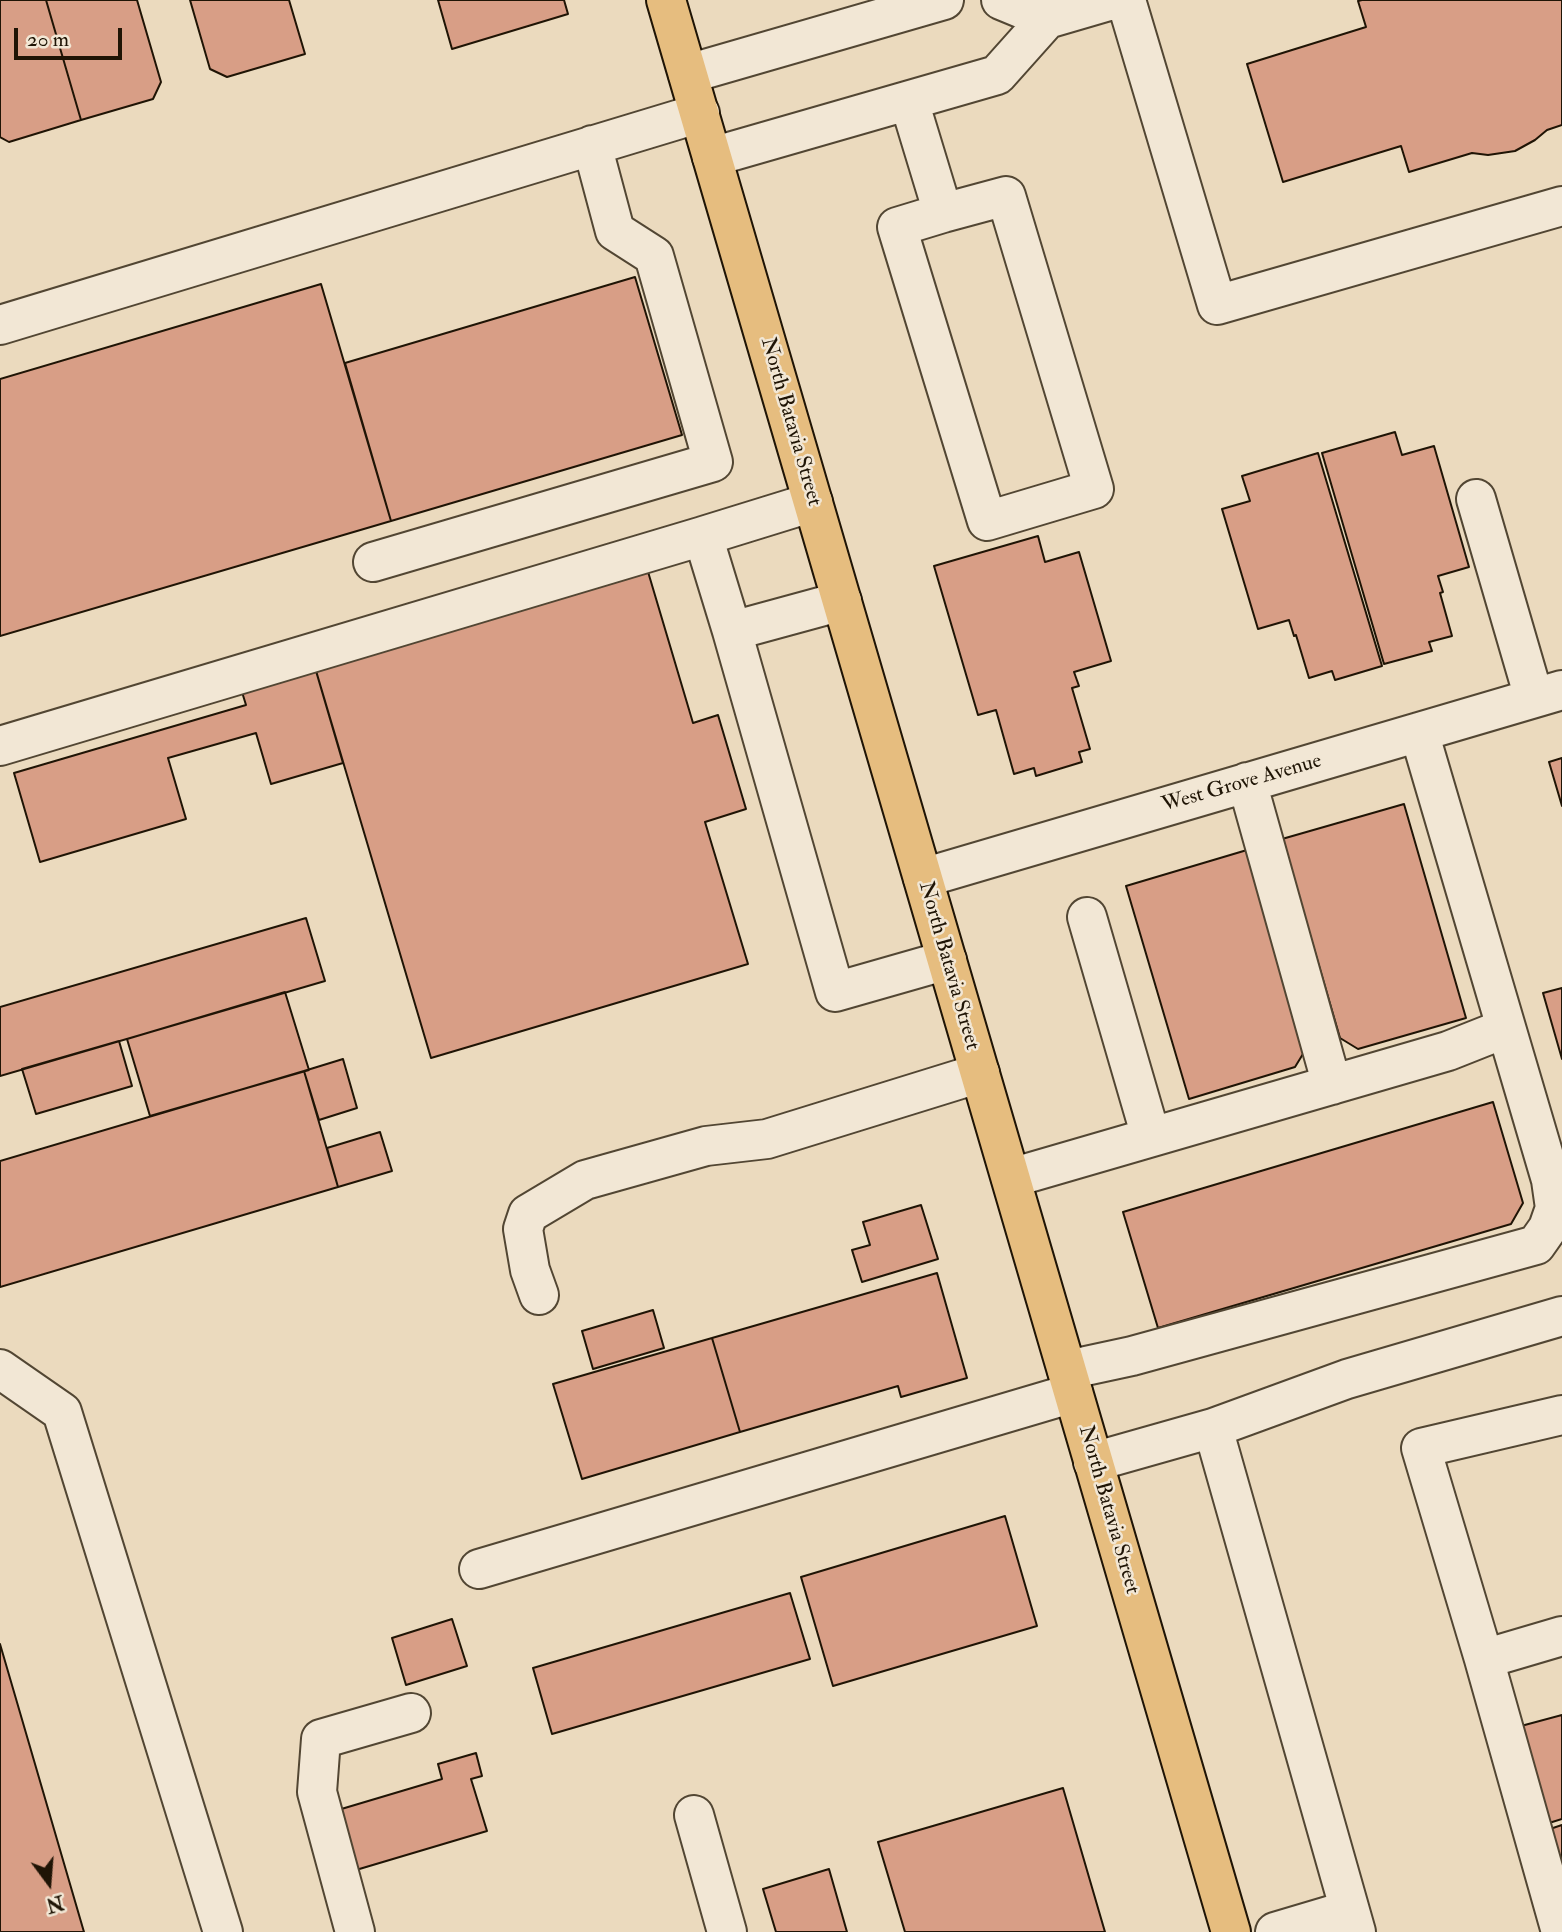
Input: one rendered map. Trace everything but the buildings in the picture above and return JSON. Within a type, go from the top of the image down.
[{"type":"main road","name":"North Batavia Street","points":[[666,0],[1231,1932]]},
{"type":"street","points":[[688,74],[944,0]]},
{"type":"street","points":[[1002,0],[1047,19]]},
{"type":"street","points":[[712,157],[997,75],[1047,19],[1112,0]]},
{"type":"street","points":[[1126,0],[1217,305],[1562,206]]},
{"type":"street","points":[[909,100],[943,213]]},
{"type":"street","points":[[0,326],[699,113]]},
{"type":"street","points":[[373,562],[713,462],[654,256],[615,231],[592,145]]},
{"type":"street","points":[[1006,197],[1094,489],[987,522],[897,227],[943,213],[1006,197]]},
{"type":"street","points":[[1476,499],[1548,694]]},
{"type":"street","points":[[0,746],[813,502]]},
{"type":"street","points":[[704,536],[835,992],[947,960]]},
{"type":"street","points":[[732,631],[842,601]]},
{"type":"street","name":"West Grove Avenue","points":[[923,878],[1548,694]]},
{"type":"street","points":[[479,1569],[1070,1382],[1132,1356],[1535,1245],[1548,1228],[1555,1208],[1551,1180],[1419,732]]},
{"type":"street","points":[[1247,782],[1332,1085]]},
{"type":"street","points":[[1087,917],[1151,1137]]},
{"type":"street","points":[[1011,1178],[1447,1051],[1506,1028]]},
{"type":"street","points":[[539,1295],[530,1270],[523,1229],[528,1214],[585,1180],[706,1146],[767,1139],[979,1073]]},
{"type":"street","points":[[1093,1462],[1213,1428],[1347,1379],[1562,1316]]},
{"type":"street","points":[[0,1370],[62,1412],[223,1932]]},
{"type":"street","points":[[1562,1415],[1420,1448],[1562,1932]]},
{"type":"street","points":[[1213,1428],[1353,1921],[1275,1932]]},
{"type":"street","points":[[1484,1659],[1562,1636]]},
{"type":"street","points":[[355,1932],[317,1792],[321,1739],[411,1713]]},
{"type":"street","points":[[694,1815],[727,1932]]}]
